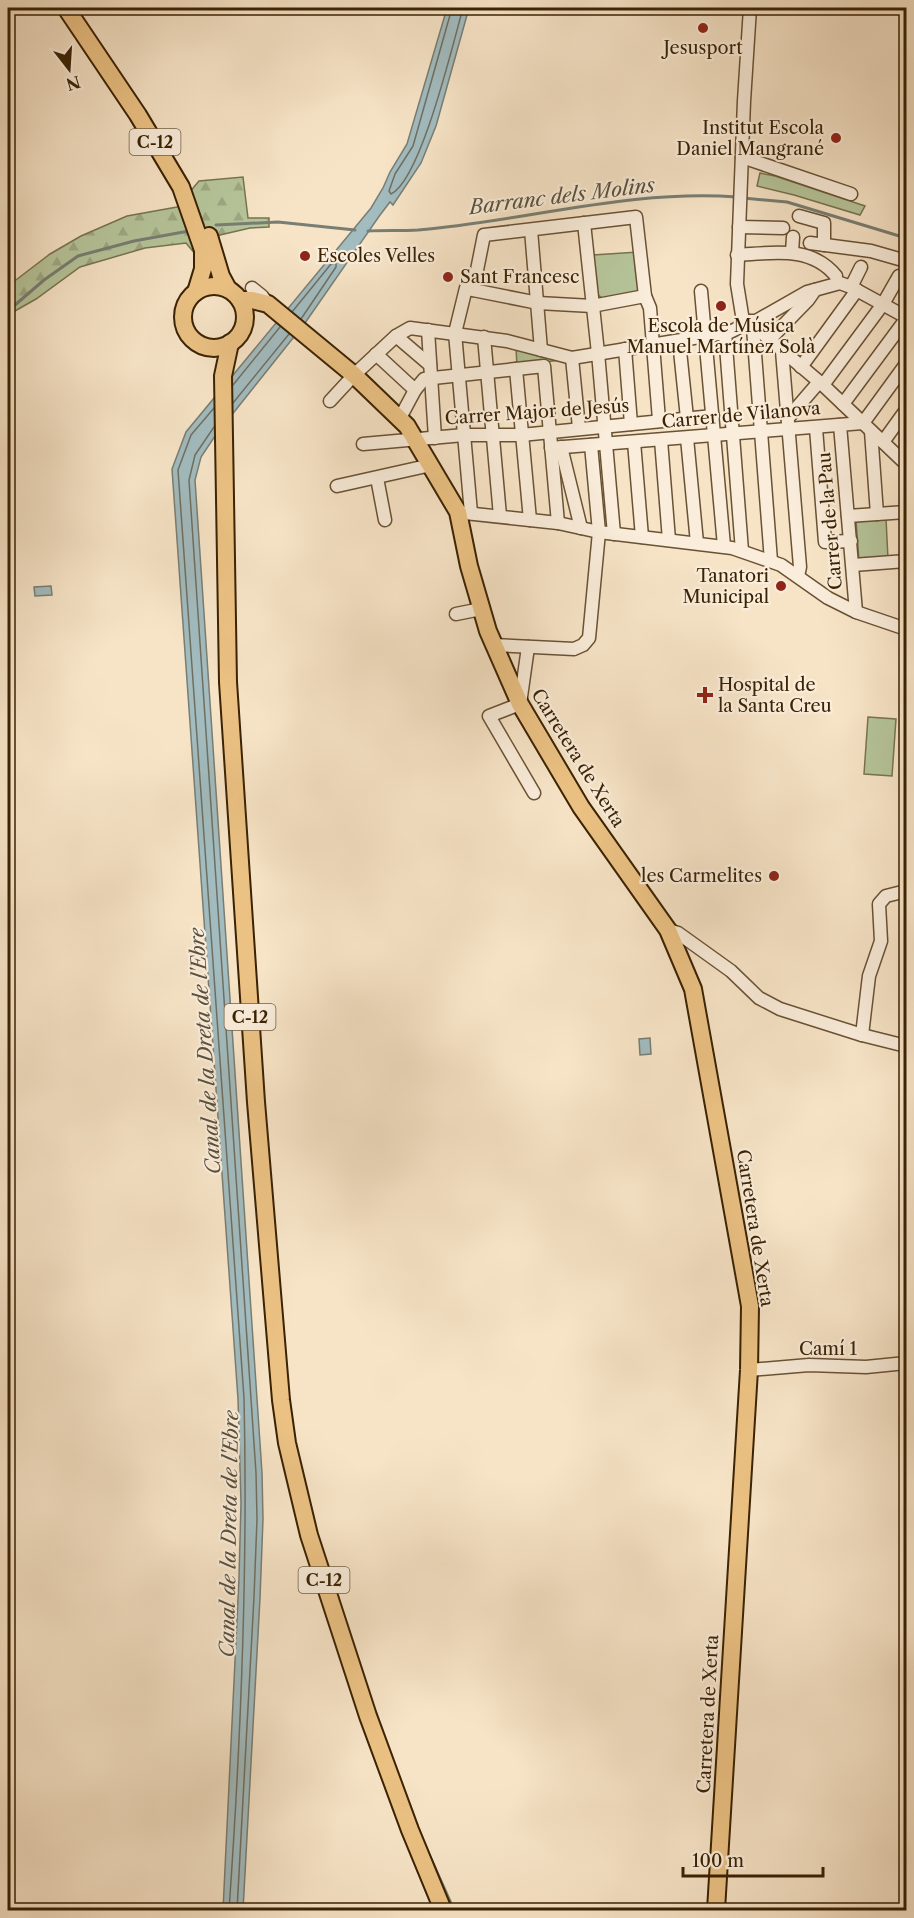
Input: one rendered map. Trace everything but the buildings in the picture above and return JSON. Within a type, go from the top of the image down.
[{"type":"main road","name":"C-12","points":[[66,8],[138,115],[181,188],[203,250],[204,261],[196,292],[186,305],[184,322],[187,332],[203,345],[223,378]]},
{"type":"main road","name":"C-12","points":[[78,8],[162,135],[188,180],[197,200],[221,276],[241,294],[245,312],[244,324],[236,338],[230,343],[223,378],[229,703],[257,1112],[281,1400],[287,1443],[309,1535],[368,1716],[443,1911]]},
{"type":"main road","points":[[196,292],[212,286],[241,294],[299,329],[354,375],[400,418],[464,512]]},
{"type":"main road","points":[[244,324],[273,312]]},
{"type":"main road","points":[[203,345],[212,347],[230,343]]},
{"type":"main road","name":"Carretera de Xerta","points":[[464,512],[469,566],[493,645],[520,704],[581,807],[668,930],[693,989],[750,1306],[749,1370],[716,1911]]},
{"type":"street","points":[[750,8],[737,284],[748,324],[761,433],[771,561]]},
{"type":"street","points":[[742,157],[851,194]]},
{"type":"street","points":[[799,216],[824,223],[824,245]]},
{"type":"street","points":[[473,290],[484,235],[636,217],[645,296],[650,308],[659,420]]},
{"type":"street","points":[[584,223],[614,534]]},
{"type":"street","points":[[739,227],[783,228]]},
{"type":"street","points":[[531,230],[541,350]]},
{"type":"street","points":[[792,252],[793,237]]},
{"type":"street","points":[[810,243],[871,251],[906,261]]},
{"type":"street","points":[[737,255],[792,252],[816,259],[836,276]]},
{"type":"street","points":[[801,367],[854,288],[861,267]]},
{"type":"street","points":[[788,424],[883,304],[899,276]]},
{"type":"street","points":[[330,401],[376,354],[396,336],[410,328],[507,340],[572,358],[725,333],[756,321],[787,302],[816,289],[840,283],[854,288],[906,318],[843,404]]},
{"type":"street","points":[[645,296],[592,306],[538,303],[465,288],[455,333],[464,435],[464,512],[558,523],[614,534],[724,546],[771,561],[796,574],[828,598],[856,612],[906,628]]},
{"type":"street","points":[[769,340],[816,289]]},
{"type":"street","points":[[701,291],[724,546]]},
{"type":"street","points":[[748,324],[821,383],[906,464]]},
{"type":"street","points":[[428,330],[435,438]]},
{"type":"street","points":[[725,333],[742,551]]},
{"type":"street","points":[[396,336],[430,365]]},
{"type":"street","points":[[484,337],[500,516]]},
{"type":"street","points":[[679,341],[687,418]]},
{"type":"street","points":[[625,349],[631,424]]},
{"type":"street","points":[[782,351],[800,567],[796,574]]},
{"type":"street","points":[[376,354],[415,390]]},
{"type":"street","points":[[572,358],[579,428]]},
{"type":"street","points":[[877,514],[867,428],[906,364]]},
{"type":"street","points":[[400,418],[415,390],[424,379],[544,366],[549,432],[556,447],[581,528]]},
{"type":"street","points":[[516,369],[530,520]]},
{"type":"street","name":"Carrer Major de Jesús","points":[[363,444],[464,435],[521,435],[713,416]]},
{"type":"street","points":[[883,442],[904,417]]},
{"type":"street","name":"Carrer de Vilanova","points":[[556,447],[761,433],[788,424],[816,428],[840,425],[867,428]]},
{"type":"street","name":"Carrer de la Pau","points":[[840,425],[856,612]]},
{"type":"street","points":[[816,428],[825,542],[850,541]]},
{"type":"street","points":[[687,438],[697,543]]},
{"type":"street","points":[[661,440],[669,540]]},
{"type":"street","points":[[634,442],[642,537]]},
{"type":"street","points":[[493,645],[574,649],[579,648],[589,638],[599,532],[591,445]]},
{"type":"street","points":[[556,447],[558,523]]},
{"type":"street","points":[[337,486],[431,465]]},
{"type":"street","points":[[376,478],[385,520]]},
{"type":"street","points":[[848,516],[906,512]]},
{"type":"street","points":[[853,565],[906,561]]},
{"type":"street","points":[[456,614],[482,609]]},
{"type":"street","points":[[528,647],[520,704],[489,716],[534,794]]},
{"type":"street","points":[[862,1035],[869,976],[881,941],[879,904],[886,896],[906,891]]},
{"type":"street","points":[[668,930],[678,933],[731,971],[759,998],[780,1009],[862,1035],[906,1046]]},
{"type":"street","name":"Camí 1","points":[[749,1370],[809,1365],[866,1367],[906,1363]]},
{"type":"green space","points":[[760,173],[865,206],[860,215],[757,186]]},
{"type":"green space","points":[[243,177],[248,218],[269,218],[269,227],[250,228],[220,235],[196,255],[186,243],[145,248],[80,267],[36,299],[8,315],[8,286],[50,254],[81,236],[127,216],[177,207],[199,181]]},
{"type":"green space","points":[[638,252],[642,287],[637,293],[602,298],[597,294],[593,255]]},
{"type":"green space","points":[[516,348],[560,360],[517,366]]},
{"type":"green space","points":[[886,518],[888,559],[859,561],[856,520]]},
{"type":"green space","points":[[868,717],[896,719],[892,776],[864,774]]},
{"type":"green space","points":[[906,728],[906,798],[900,798]]},
{"type":"water","points":[[447,8],[469,8],[436,126],[421,163],[393,205],[390,202],[380,215],[305,323],[215,436],[201,457],[195,480],[262,1473],[263,1519],[243,1910],[223,1910],[239,1578],[241,1503],[238,1399],[172,469],[186,432],[371,208],[383,188],[407,144]]},
{"type":"water","points":[[51,586],[52,595],[35,596],[34,587]]},
{"type":"water","points":[[650,1038],[651,1054],[640,1055],[639,1039]]},
{"type":"waterway","name":"Barranc dels Molins","points":[[368,231],[458,226],[577,207],[657,198],[737,197]]},
{"type":"waterway","name":"Barranc dels Molins","points":[[743,198],[787,202],[906,238]]},
{"type":"waterway","name":"Barranc dels Molins","points":[[216,225],[278,222],[355,230]]},
{"type":"waterway","name":"Barranc dels Molins","points":[[8,311],[44,280],[78,256],[134,241],[189,231]]},
{"type":"waterway","points":[[423,1841],[454,1910]]},
{"type":"place","name":"Jesusport","points":[[703,28]]},
{"type":"place","name":"Institut Escola Daniel Mangrané","points":[[836,138]]},
{"type":"place","name":"Escoles Velles","points":[[305,256]]},
{"type":"place","name":"Sant Francesc","points":[[448,277]]},
{"type":"place","name":"Escola de Música Manuel Martínez Solà","points":[[721,306]]},
{"type":"place","name":"Tanatori Municipal","points":[[781,586]]},
{"type":"place","name":"Hospital de la Santa Creu","points":[[705,695]]},
{"type":"place","name":"les Carmelites","points":[[774,876]]},
{"type":"water label","name":"Canal de la Dreta de l'Ebre","points":[[205,1051]]},
{"type":"water label","name":"Canal de la Dreta de l'Ebre","points":[[229,1534]]}]
